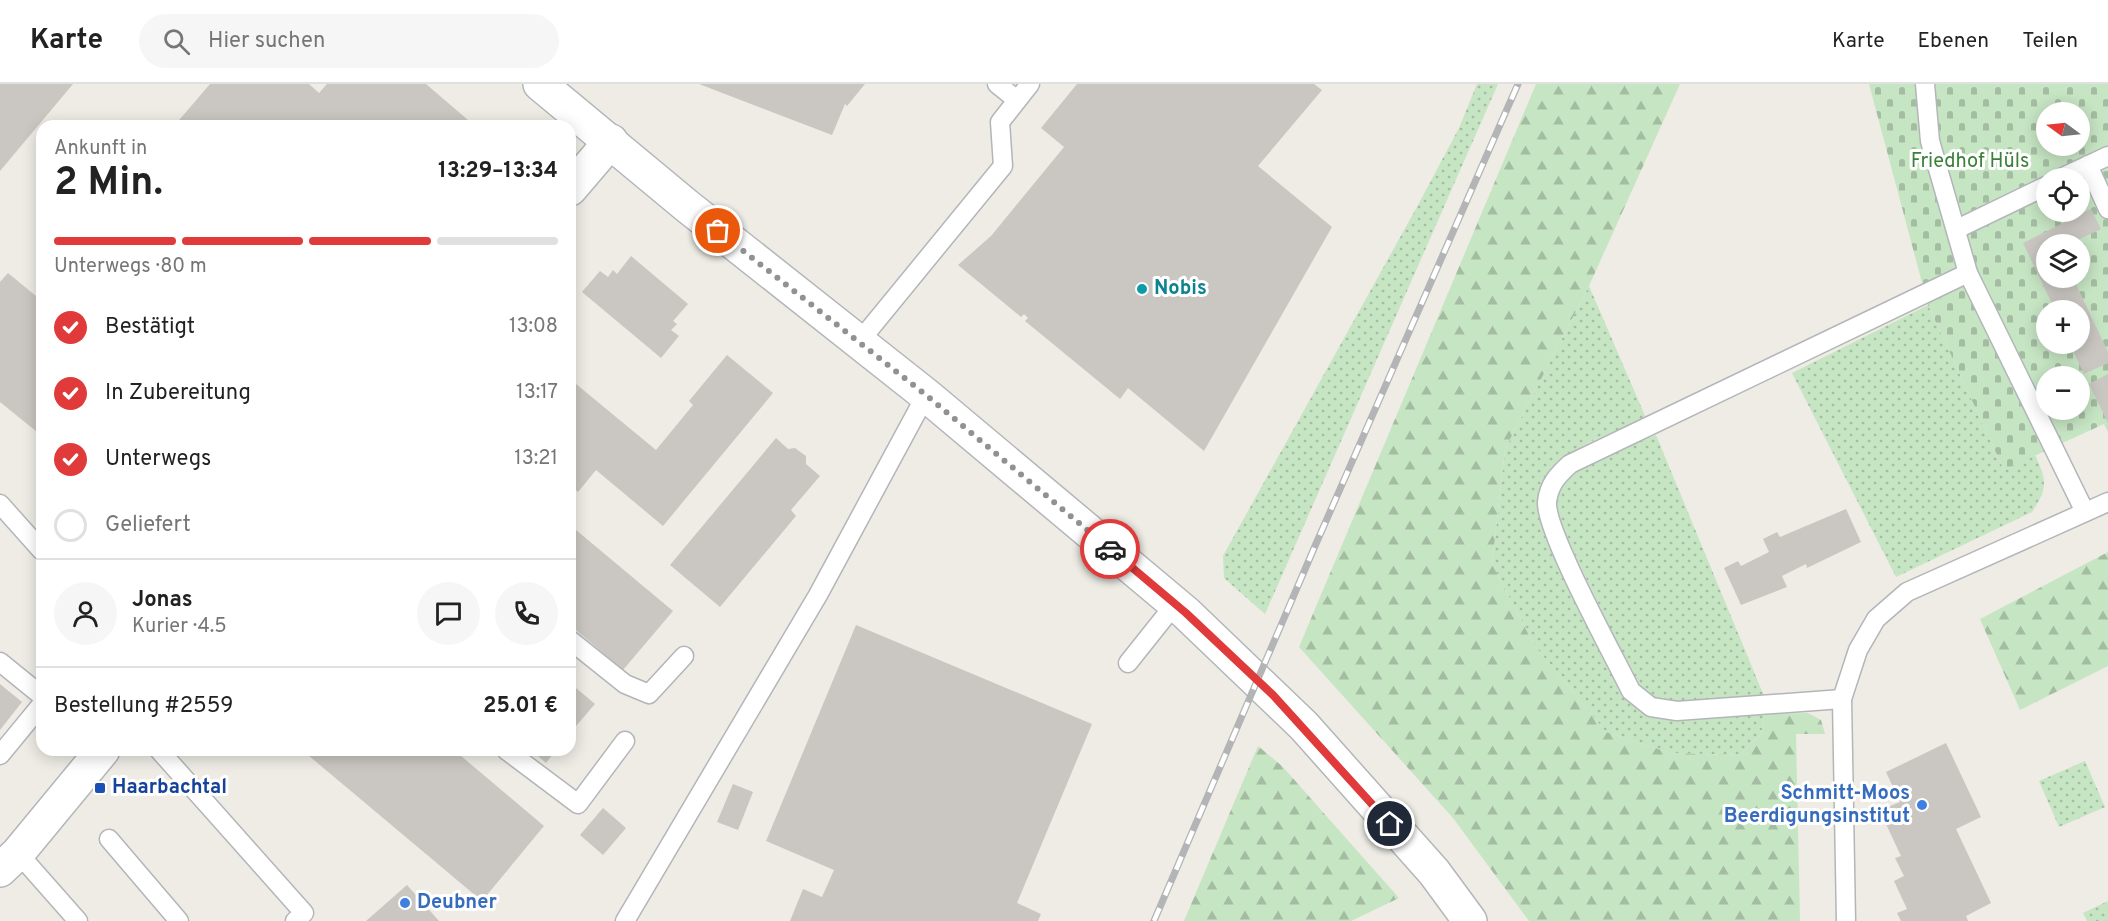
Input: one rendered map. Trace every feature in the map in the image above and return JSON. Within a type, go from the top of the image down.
[{"type":"street","points":[[540,84],[687,206],[926,395],[1175,604],[1304,726],[1434,872],[1470,921]]},
{"type":"street","points":[[576,182],[611,141]]},
{"type":"street","points":[[9,862],[98,756]]},
{"type":"lane","points":[[997,84],[1017,100]]},
{"type":"lane","points":[[859,342],[1003,166],[1000,122],[1030,84]]},
{"type":"lane","points":[[1925,84],[1930,141],[1968,273],[2085,512]]},
{"type":"lane","points":[[2082,168],[2108,156]]},
{"type":"lane","points":[[2088,165],[2108,209]]},
{"type":"lane","points":[[1957,229],[2036,191]]},
{"type":"lane","points":[[1842,699],[1677,711],[1652,707],[1631,692],[1554,532],[1547,503],[1553,479],[1570,464],[1968,273]]},
{"type":"lane","points":[[625,921],[818,595],[926,395]]},
{"type":"lane","points":[[1846,921],[1842,699],[1858,650],[1876,619],[1907,592],[2108,502]]},
{"type":"lane","points":[[0,504],[36,544]]},
{"type":"lane","points":[[1128,663],[1175,604]]},
{"type":"lane","points":[[576,645],[625,684],[649,694],[684,656]]},
{"type":"lane","points":[[0,662],[36,691]]},
{"type":"lane","points":[[0,754],[36,711]]},
{"type":"lane","points":[[514,756],[579,804],[625,741]]},
{"type":"lane","points":[[164,756],[304,913],[295,921]]},
{"type":"lane","points":[[109,839],[179,921]]},
{"type":"lane","points":[[9,862],[78,921]]},
{"type":"green space","points":[[1477,84],[1498,84],[1265,614],[1224,578],[1223,556],[1418,205],[1459,128]]},
{"type":"green space","points":[[1536,84],[1680,84],[1589,286],[1505,449],[1492,564],[1534,645],[1606,732],[1671,753],[1740,755],[1761,734],[1765,714],[1808,713],[1821,720],[1825,734],[1796,734],[1800,921],[1529,921],[1453,818],[1299,647]]},
{"type":"green space","name":"Friedhof Hüls","points":[[1869,84],[2108,84],[2108,432],[2104,424],[2004,470],[1928,305]]},
{"type":"green space","points":[[1589,286],[1646,418],[1596,439],[1564,458],[1542,485],[1538,502],[1540,518],[1546,534],[1645,714],[1677,720],[1765,714],[1761,734],[1740,755],[1671,753],[1606,732],[1534,645],[1492,564],[1505,449]]},
{"type":"green space","points":[[1928,305],[2004,470],[2035,455],[2042,471],[2044,484],[2041,497],[2032,512],[1896,577],[1792,373]]},
{"type":"green space","points":[[1656,435],[1764,696],[1679,702],[1652,699],[1637,684],[1563,530],[1557,502],[1560,489],[1569,478],[1581,468],[1612,452]]},
{"type":"green space","points":[[2108,552],[2108,666],[2020,710],[1980,619]]},
{"type":"green space","points":[[1258,746],[1282,766],[1399,898],[1351,921],[1184,921]]},
{"type":"green space","points":[[2085,761],[2105,807],[2059,827],[2039,781]]},
{"type":"green space","points":[[2108,901],[2108,921],[2087,921],[2083,913]]},
{"type":"building","points":[[0,84],[73,84],[43,120],[36,120],[36,128],[0,171]]},
{"type":"building","points":[[210,84],[309,84],[319,93],[327,84],[426,84],[468,120],[179,120]]},
{"type":"building","points":[[699,84],[865,84],[847,106],[845,104],[832,135]]},
{"type":"building","name":"Nobis","points":[[1077,84],[1314,84],[1322,90],[1258,166],[1332,227],[1204,451],[1128,388],[1120,399],[1025,321],[1028,318],[1024,314],[1021,317],[958,265],[991,236],[1064,147],[1041,128]]},
{"type":"building","points":[[2090,210],[2101,229],[2090,234],[2041,234],[2065,222],[2090,222]]},
{"type":"building","points":[[2036,236],[2036,270],[2023,243]]},
{"type":"building","points":[[631,256],[688,304],[673,321],[677,324],[671,330],[679,336],[661,358],[582,292],[600,271],[608,277],[613,270],[617,274]]},
{"type":"building","points":[[8,273],[36,296],[36,431],[0,402],[0,282]]},
{"type":"building","points":[[2044,288],[2078,288],[2083,300],[2050,300]]},
{"type":"building","points":[[2090,314],[2108,352],[2108,363],[2090,371],[2090,366],[2080,366],[2075,354],[2090,354]]},
{"type":"building","points":[[727,355],[773,393],[663,526],[596,470],[578,492],[576,490],[576,384],[656,450],[693,405],[689,401]]},
{"type":"building","points":[[2108,374],[2108,423],[2090,386],[2090,383]]},
{"type":"building","points":[[776,438],[788,449],[795,448],[806,456],[806,464],[820,476],[791,510],[796,516],[720,607],[670,565]]},
{"type":"building","points":[[1846,509],[1861,542],[1807,568],[1806,564],[1782,576],[1787,587],[1741,605],[1724,568],[1738,561],[1741,566],[1769,552],[1763,539],[1777,532],[1780,537]]},
{"type":"building","points":[[576,530],[673,611],[623,670],[576,630]]},
{"type":"building","points":[[856,625],[1092,724],[1017,903],[1041,914],[1038,921],[790,921],[803,889],[822,897],[834,870],[766,841]]},
{"type":"building","points":[[0,684],[22,702],[0,730]]},
{"type":"building","points":[[576,688],[595,704],[576,726]]},
{"type":"building","points":[[1946,743],[1981,817],[1956,829],[1991,903],[1966,916],[1968,921],[1901,921],[1897,913],[1907,909],[1894,881],[1904,876],[1895,858],[1901,856],[1886,824],[1889,822],[1883,809],[1900,802],[1886,772]]},
{"type":"building","points":[[309,756],[461,756],[544,826],[482,901]]},
{"type":"building","points":[[538,756],[551,756],[546,763]]},
{"type":"building","points":[[733,784],[753,792],[738,830],[717,822]]},
{"type":"building","points":[[603,808],[626,828],[603,855],[580,835]]},
{"type":"building","name":"Deubner","points":[[407,885],[439,921],[366,921]]},
{"type":"railway","points":[[1154,921],[1315,546],[1518,84]]},
{"type":"way so far","points":[[718,231],[926,395],[1110,549]]},
{"type":"place","name":"Nobis","points":[[1142,289]]},
{"type":"place","name":"Haarbachtal","points":[[100,788]]},
{"type":"place","name":"Schmitt-Moos Beerdigungsinstitut","points":[[1922,805]]},
{"type":"place","name":"Deubner","points":[[405,903]]},
{"type":"route","points":[[1110,549],[1186,613],[1273,695],[1304,726],[1390,824]]}]
